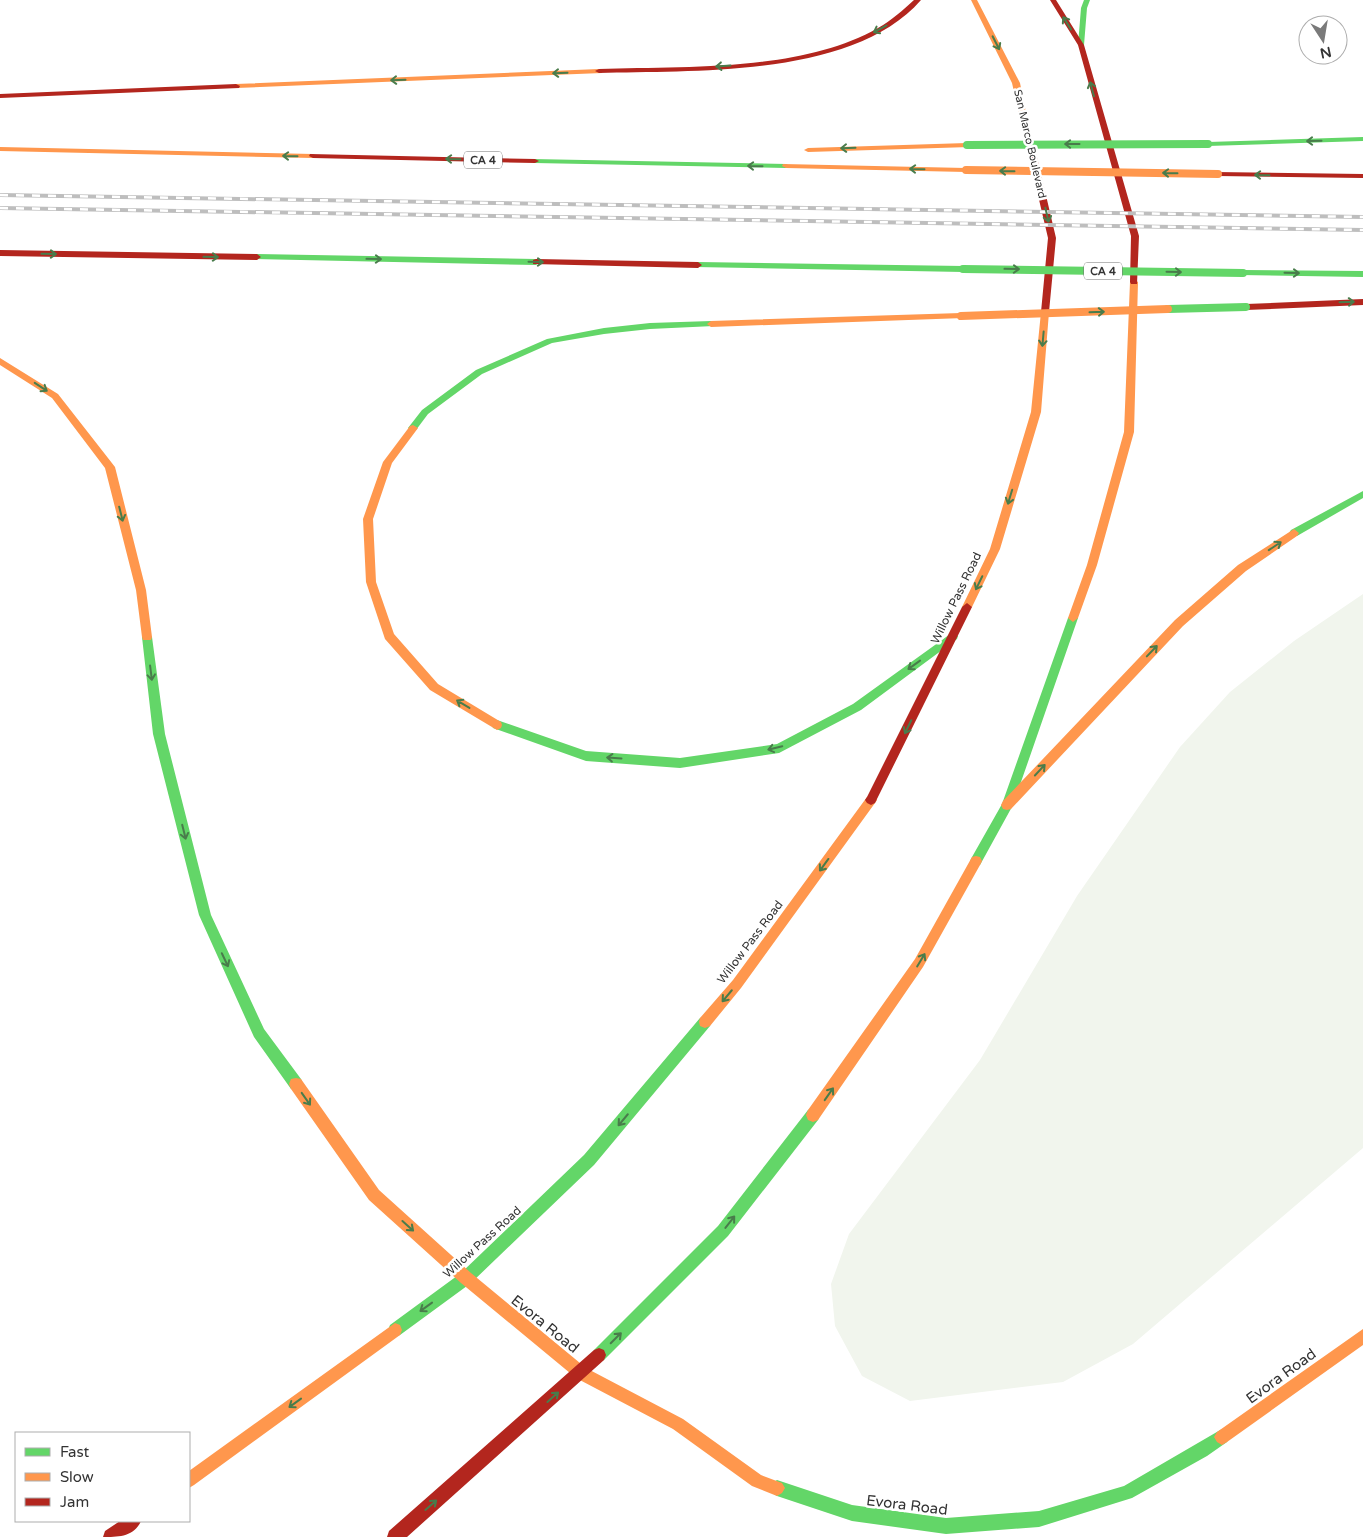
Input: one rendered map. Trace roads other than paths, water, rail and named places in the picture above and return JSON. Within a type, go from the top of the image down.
[{"type":"main road","points":[[0,96],[711,67],[770,62],[817,53],[853,42],[884,28],[910,10],[918,0]]},
{"type":"main road","name":"San Marco Boulevard","points":[[974,0],[1016,83],[1052,238]]},
{"type":"main road","points":[[395,1537],[581,1372],[723,1231],[823,1103],[919,963],[1007,806],[1092,565],[1129,432],[1135,236],[1081,45],[1053,0]]},
{"type":"main road","points":[[1081,45],[1084,8],[1088,0]]},
{"type":"main road","points":[[798,150],[967,145],[1208,144],[1363,139]]},
{"type":"main road","name":"CA 4","points":[[0,149],[966,170],[1363,176]]},
{"type":"main road","points":[[472,160],[709,152]]},
{"type":"main road","name":"Willow Pass Road","points":[[190,1479],[466,1278],[589,1160],[737,984],[872,800],[995,549],[1036,412],[1052,238]]},
{"type":"main road","name":"CA 4","points":[[0,253],[1363,274]]},
{"type":"main road","points":[[953,636],[857,707],[779,748],[680,764],[586,756],[499,726],[434,687],[389,636],[371,582],[368,519],[388,462],[425,412],[479,372],[550,341],[604,330],[650,326],[1363,302]]},
{"type":"main road","name":"Evora Road","points":[[0,360],[55,396],[110,467],[141,590],[159,734],[205,915],[259,1033],[374,1194],[466,1278],[581,1372],[678,1424],[757,1481],[852,1513],[946,1526],[1038,1519],[1127,1493],[1202,1451],[1363,1336]]},
{"type":"main road","points":[[1007,806],[1179,623],[1242,568],[1308,524],[1363,494]]},
{"type":"main road","points":[[111,1537],[132,1522]]},
{"type":"railway","points":[[0,195],[1363,217]]},
{"type":"railway","points":[[0,208],[1363,230]]}]
